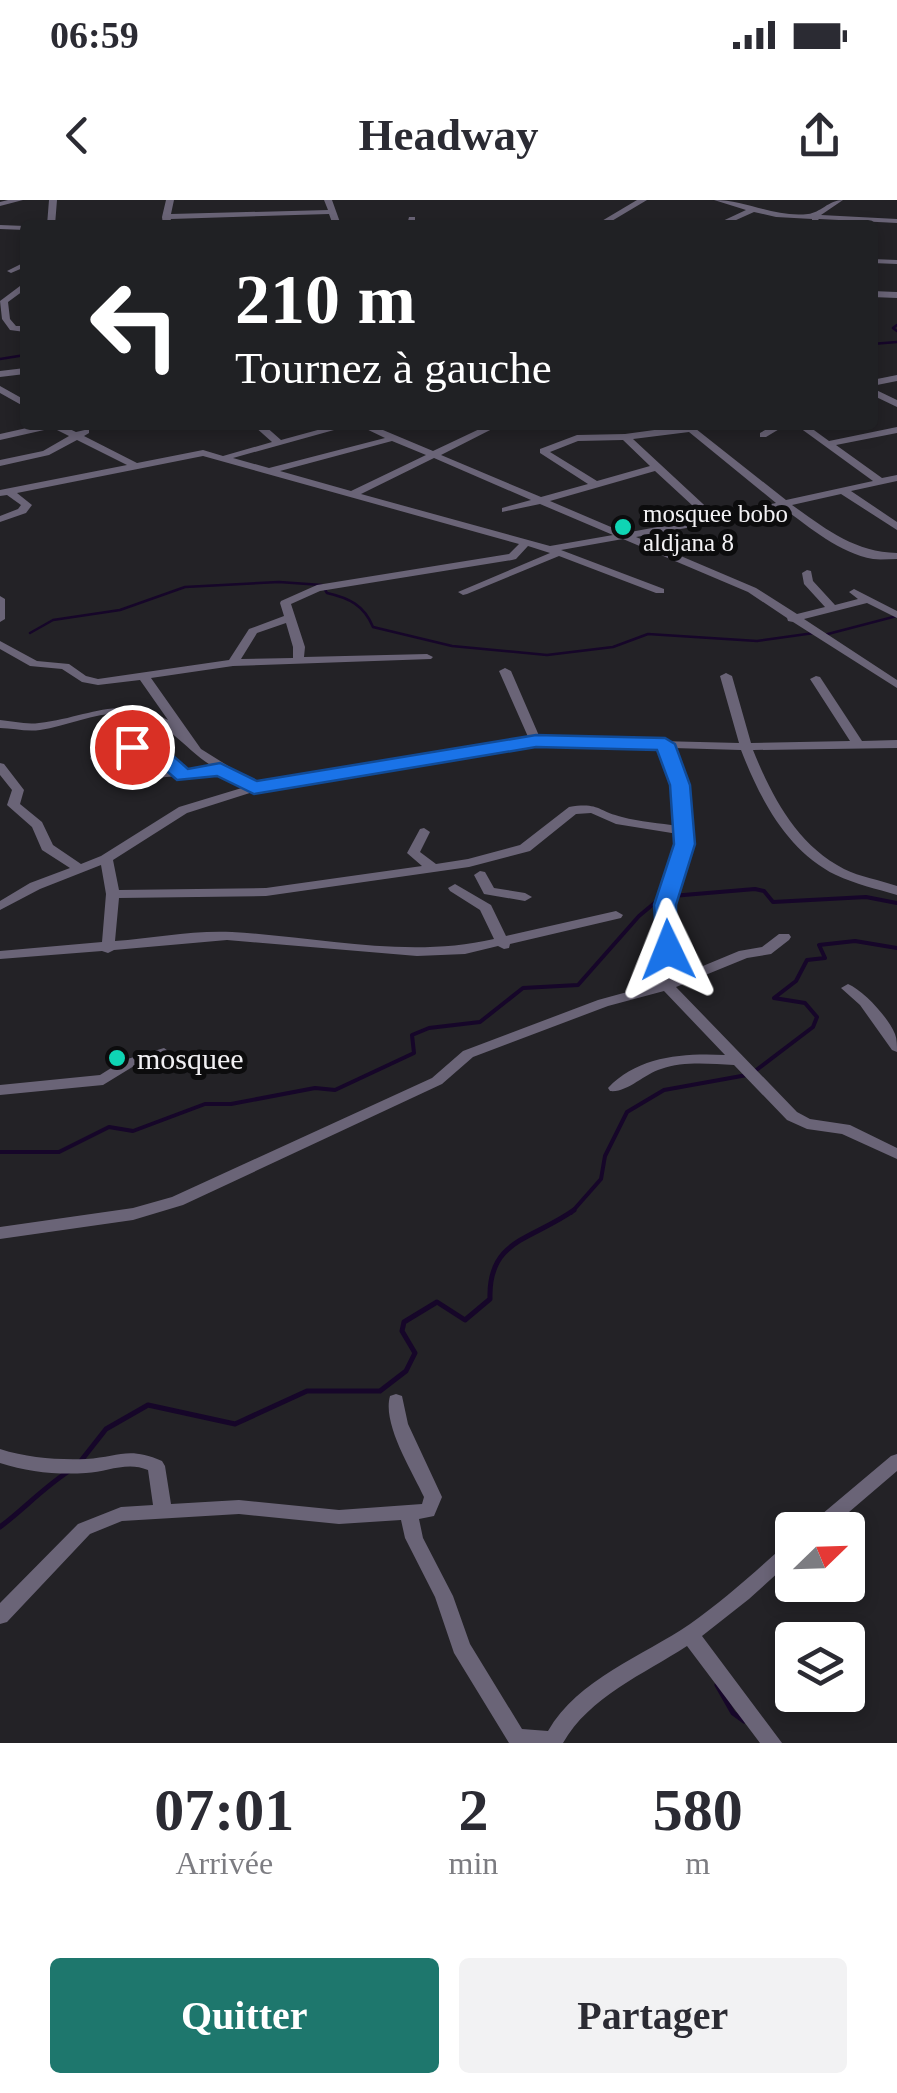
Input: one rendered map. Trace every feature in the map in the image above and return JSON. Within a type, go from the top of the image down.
[{"type":"street","points":[[0,204],[20,200]]},
{"type":"street","points":[[328,200],[334,220]]},
{"type":"street","points":[[607,220],[643,200]]},
{"type":"street","points":[[718,200],[804,220]]},
{"type":"street","points":[[816,220],[839,200]]},
{"type":"street","points":[[729,220],[752,210]]},
{"type":"street","points":[[184,220],[330,212]]},
{"type":"street","points":[[11,271],[20,266]]},
{"type":"street","points":[[20,289],[4,301],[6,319],[20,329]]},
{"type":"street","points":[[0,437],[31,430]]},
{"type":"street","points":[[61,430],[133,464]]},
{"type":"street","points":[[264,430],[279,443]]},
{"type":"street","points":[[225,458],[328,430]]},
{"type":"street","points":[[373,430],[752,590],[822,640],[897,685]]},
{"type":"street","points":[[355,494],[473,430]]},
{"type":"street","points":[[597,430],[599,438]]},
{"type":"street","points":[[595,484],[543,451],[562,441],[625,438],[671,430]]},
{"type":"street","points":[[692,430],[815,528],[878,557],[897,556]]},
{"type":"street","points":[[763,434],[771,430]]},
{"type":"street","points":[[807,430],[881,482]]},
{"type":"street","points":[[0,462],[46,453],[86,431]]},
{"type":"street","points":[[827,444],[891,432]]},
{"type":"street","points":[[625,438],[714,520]]},
{"type":"street","points":[[270,470],[388,439]]},
{"type":"street","points":[[4,492],[194,452],[526,542],[660,591]]},
{"type":"street","points":[[506,510],[657,468]]},
{"type":"street","points":[[464,592],[554,551],[896,479]]},
{"type":"street","points":[[844,490],[897,527]]},
{"type":"street","points":[[0,518],[22,512],[27,505],[4,492]]},
{"type":"street","points":[[298,661],[299,647],[285,603],[317,588],[512,558],[526,542]]},
{"type":"street","points":[[808,573],[808,582],[833,609]]},
{"type":"street","points":[[854,592],[897,616]]},
{"type":"street","points":[[0,599],[0,620]]},
{"type":"street","points":[[792,618],[866,600]]},
{"type":"street","points":[[233,663],[253,631],[289,618]]},
{"type":"street","points":[[0,644],[34,664],[65,666],[90,682],[233,663],[427,657]]},
{"type":"street","points":[[505,671],[536,741]]},
{"type":"street","points":[[726,676],[761,790],[801,840],[839,872],[897,891]]},
{"type":"street","points":[[144,677],[188,740]]},
{"type":"street","points":[[816,679],[859,746]]},
{"type":"street","points":[[0,724],[36,728],[106,710],[151,712],[220,770],[254,788]]},
{"type":"street","points":[[0,906],[106,860],[183,810],[254,788],[536,741],[746,747],[897,744]]},
{"type":"street","points":[[665,744],[680,785],[684,831],[682,860],[665,905],[667,986],[754,1080],[806,1124],[845,1129],[897,1154]]},
{"type":"street","points":[[96,758],[145,746],[177,773]]},
{"type":"street","points":[[0,768],[18,790],[13,805],[38,825],[47,847],[80,869]]},
{"type":"street","points":[[159,774],[220,770]]},
{"type":"street","points":[[112,894],[266,892],[469,862],[526,848],[573,810],[593,809],[616,820],[684,831]]},
{"type":"street","points":[[424,832],[413,853],[432,868]]},
{"type":"street","points":[[106,860],[112,894],[108,948]]},
{"type":"street","points":[[469,862],[489,891],[525,897]]},
{"type":"street","points":[[475,898],[481,886],[480,875]]},
{"type":"street","points":[[455,888],[475,898],[491,914],[504,945]]},
{"type":"street","points":[[0,955],[227,936],[418,952],[504,945],[616,916]]},
{"type":"street","points":[[0,1233],[133,1214],[177,1201],[437,1080],[468,1054],[603,1003],[667,986],[744,954],[766,950],[784,937]]},
{"type":"street","points":[[848,988],[865,1002],[897,1047]]},
{"type":"street","points":[[0,1090],[102,1080],[129,1064],[164,1053]]},
{"type":"street","points":[[614,1088],[649,1064],[670,1059],[739,1062]]},
{"type":"street","points":[[0,1616],[84,1529],[121,1514],[238,1507],[338,1516],[428,1511],[433,1497],[399,1424],[396,1401]]},
{"type":"street","points":[[0,1456],[20,1464],[93,1465],[136,1456],[156,1466],[164,1514]]},
{"type":"street","points":[[837,1512],[897,1462]]},
{"type":"street","points":[[408,1513],[414,1538],[477,1680],[516,1737],[552,1742],[566,1717],[690,1634],[775,1565]]},
{"type":"street","points":[[690,1634],[772,1743]]},
{"type":"waterway","points":[[897,325],[893,328],[897,331]]},
{"type":"waterway","points":[[878,344],[897,342]]},
{"type":"waterway","points":[[0,359],[20,356]]},
{"type":"waterway","points":[[30,633],[53,620],[120,610],[185,587],[279,582],[322,585],[327,593],[360,608],[373,627],[452,646],[547,655],[613,647],[648,634],[757,641],[814,633]]},
{"type":"waterway","points":[[824,635],[897,616]]},
{"type":"waterway","points":[[672,896],[755,889],[764,891],[773,902],[866,897],[897,903]]},
{"type":"waterway","points":[[0,1152],[59,1152],[109,1127],[133,1131],[205,1104],[231,1104],[315,1088],[335,1090],[414,1053],[412,1035],[429,1028],[480,1022],[523,988],[578,985],[639,916],[663,896]]},
{"type":"waterway","points":[[755,1071],[813,1027],[817,1017],[805,1003],[774,998],[796,981],[807,960],[825,958],[819,945],[855,941],[897,948]]},
{"type":"waterway","points":[[573,1210],[601,1179],[605,1156],[627,1112],[664,1090],[747,1075]]},
{"type":"waterway","points":[[80,1462],[106,1429],[148,1405],[235,1424],[307,1391],[380,1391],[406,1371],[415,1353],[402,1331],[404,1322],[437,1302],[465,1320],[490,1299],[491,1279],[505,1252],[573,1210]]},
{"type":"waterway","points":[[0,1527],[69,1471]]},
{"type":"waterway","points":[[717,1685],[733,1713],[744,1721]]},
{"type":"place","name":"mosquee bobo aldjana 8","points":[[623,527]]},
{"type":"place","name":"mosquee","points":[[117,1058]]},
{"type":"route","points":[[132,747],[152,748],[177,773],[220,770],[254,788],[536,741],[665,744],[680,785],[685,844],[665,905],[668,950]]}]
